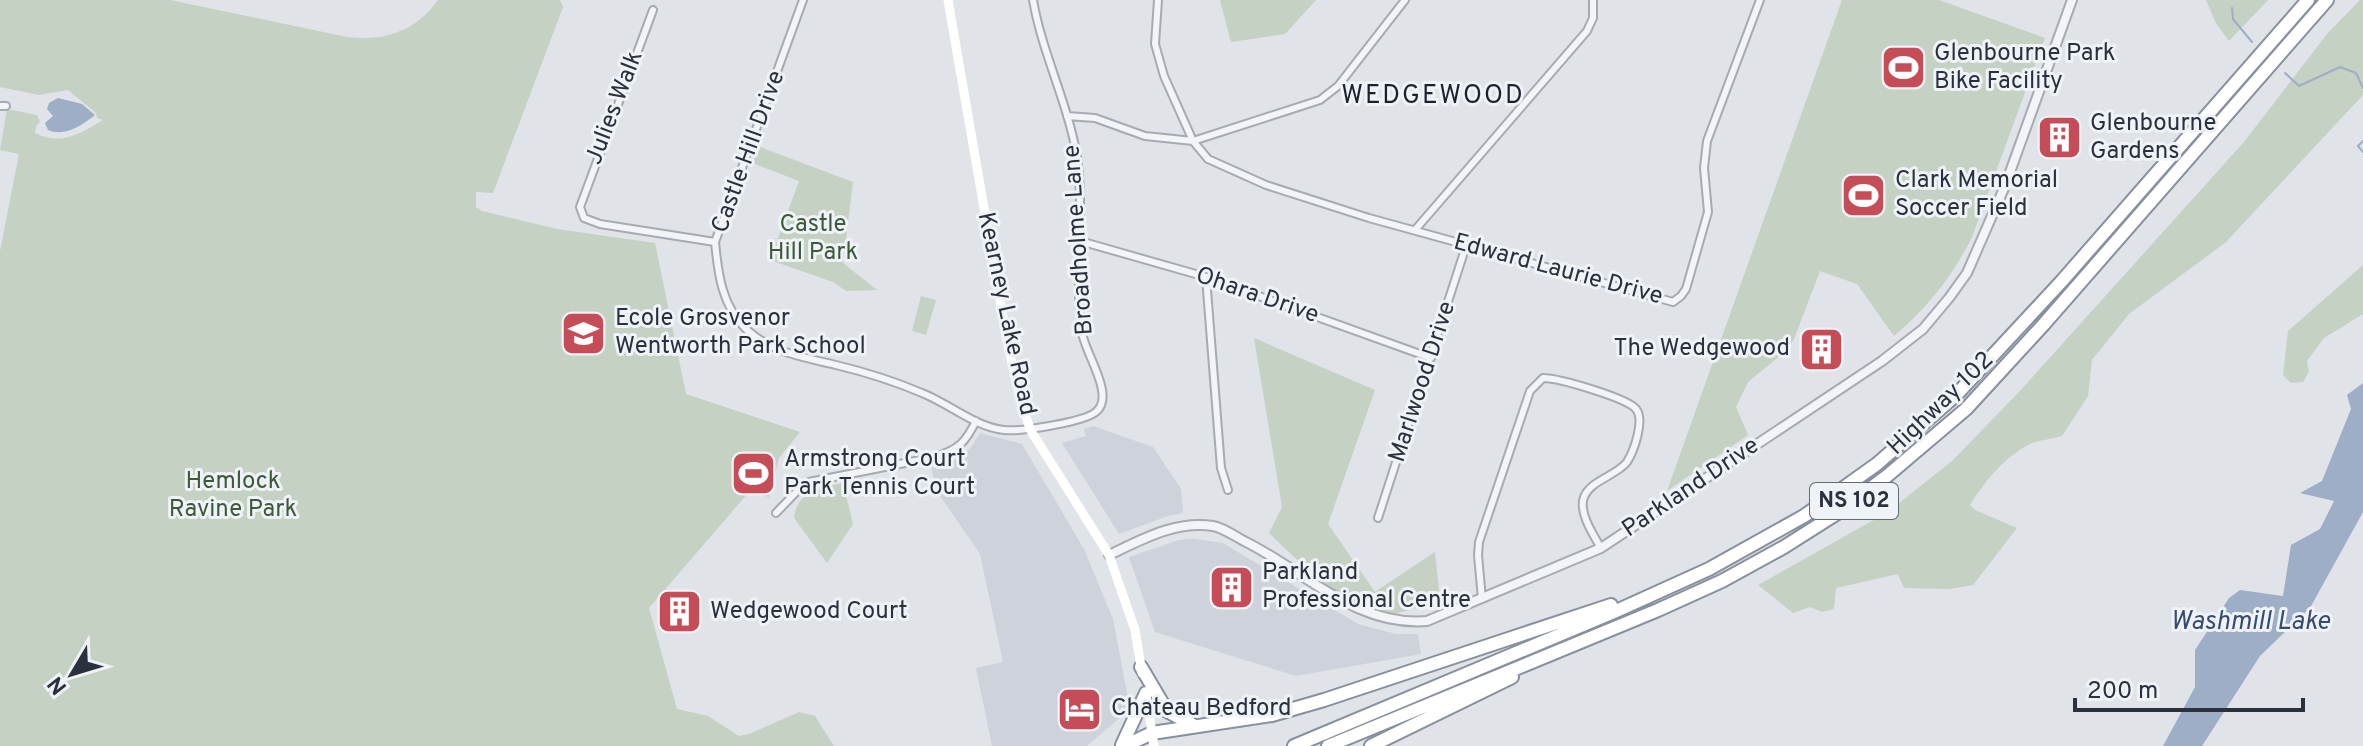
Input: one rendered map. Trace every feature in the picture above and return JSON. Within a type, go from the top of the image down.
[{"type":"highway","name":"Highway 102","points":[[1294,746],[1671,585],[1736,554],[1804,516],[1877,464],[1957,394],[2061,282],[2308,0]]},
{"type":"highway","name":"Highway 102","points":[[1328,746],[1722,581],[1836,514],[1887,476],[1966,409],[2327,0]]},
{"type":"highway","points":[[1123,746],[1193,725],[1272,715],[1671,585]]},
{"type":"highway","points":[[1371,746],[1625,624]]},
{"type":"highway","points":[[1141,667],[1167,711],[1193,725]]},
{"type":"highway","points":[[1123,746],[1146,693]]},
{"type":"main road","name":"Kearney Lake Road","points":[[948,0],[1007,341],[1022,406],[1031,431],[1109,555],[1135,630],[1153,739]]},
{"type":"street","name":"Castle Hill Drive","points":[[803,0],[715,242],[719,280],[728,303],[737,320],[770,347],[893,381],[1000,430],[1031,431]]},
{"type":"street","name":"Broadholme Lane","points":[[1031,431],[1096,412],[1102,403],[1102,388],[1082,335],[1077,158],[1033,0]]},
{"type":"street","points":[[1158,0],[1155,44],[1164,76],[1193,141]]},
{"type":"street","points":[[1067,116],[1095,118],[1145,136],[1193,141],[1320,100],[1338,86],[1405,0]]},
{"type":"street","points":[[1415,230],[1587,31],[1593,18],[1593,0]]},
{"type":"street","name":"Edward Laurie Drive","points":[[1193,141],[1208,159],[1266,185],[1466,246],[1673,302],[1681,296],[1694,266],[1708,212],[1704,168],[1707,141],[1760,0]]},
{"type":"street","name":"Parkland Drive","points":[[1109,555],[1177,527],[1215,526],[1255,546],[1370,615],[1391,621],[1427,621],[1601,548],[1882,361],[1923,329],[1967,273],[1991,220],[2072,0]]},
{"type":"street","name":"Julies Walk","points":[[653,10],[580,207],[584,218],[600,224],[715,242]]},
{"type":"street","name":"Ohara Drive","points":[[1080,241],[1206,277],[1431,358]]},
{"type":"street","name":"Marlwood Drive","points":[[1378,518],[1466,246]]},
{"type":"street","points":[[1206,277],[1221,468],[1228,490]]},
{"type":"street","points":[[1482,599],[1479,542],[1530,391],[1543,378],[1617,399],[1634,406],[1639,413],[1640,425],[1629,458],[1585,496],[1583,506],[1586,516],[1601,548]]},
{"type":"street","points":[[776,513],[809,482],[951,452],[966,441],[976,421]]},
{"type":"shaded area","points":[[1093,426],[1153,447],[1181,489],[1183,513],[1119,534],[1062,443],[1086,436],[1084,429]]},
{"type":"shaded area","points":[[980,433],[1022,444],[1084,549],[1113,619],[1130,709],[1087,746],[992,746],[976,668],[1003,662],[980,554],[936,490],[931,466],[962,456]]},
{"type":"shaded area","points":[[1179,540],[1223,543],[1358,624],[1396,634],[1418,634],[1421,654],[1296,676],[1155,632],[1129,557]]},
{"type":"green space","name":"Hemlock Ravine Park","points":[[0,0],[170,0],[347,37],[374,38],[409,27],[438,0],[560,0],[563,7],[493,193],[476,192],[476,207],[557,229],[655,243],[686,394],[800,432],[779,458],[769,497],[749,492],[649,608],[677,709],[708,716],[739,736],[799,712],[815,716],[834,746],[0,746],[0,251],[19,154],[0,150],[7,109],[37,115],[40,122],[35,133],[44,137],[70,137],[103,120],[68,90],[39,95],[0,87]]},
{"type":"green space","points":[[1220,0],[1316,0],[1285,34],[1231,42]]},
{"type":"green space","points":[[1842,0],[1939,0],[2045,38],[1972,237],[1938,291],[1894,336],[1857,284],[1820,271],[1794,339],[1787,350],[1748,382],[1736,407],[1748,435],[1667,491]]},
{"type":"green space","points":[[2206,0],[2268,0],[2229,41],[2216,23]]},
{"type":"green space","points":[[2363,0],[2363,95],[2226,242],[2129,314],[2092,360],[2088,396],[2062,436],[2021,449],[1989,479],[1970,505],[2017,528],[1973,585],[1949,589],[1904,588],[1898,574],[1836,588],[1834,609],[1822,612],[1810,607],[1793,613],[1758,585],[1888,512],[1952,461],[2019,392],[2244,142],[2327,34]]},
{"type":"green space","name":"Castle Hill Park","points":[[760,147],[853,182],[843,263],[877,290],[846,291],[833,282],[770,260],[799,181],[752,163]]},
{"type":"green space","points":[[2363,265],[2363,314],[2324,338],[2307,361],[2309,372],[2303,382],[2291,383],[2283,375],[2288,331]]},
{"type":"green space","points":[[921,296],[936,300],[926,335],[912,331]]},
{"type":"green space","points":[[1254,338],[1375,390],[1328,524],[1375,592],[1435,552],[1440,600],[1398,613],[1364,607],[1329,585],[1269,533],[1282,507]]},
{"type":"green space","points":[[843,483],[853,524],[827,563],[794,518],[805,496],[818,489]]},
{"type":"water","points":[[58,98],[82,104],[95,115],[67,131],[48,130],[45,123],[53,116],[47,109],[49,103]]},
{"type":"water","name":"Washmill Lake","points":[[2363,383],[2363,512],[2310,608],[2260,656],[2202,746],[2163,746],[2195,687],[2195,650],[2229,598],[2240,590],[2283,596],[2291,545],[2320,529],[2334,501],[2300,493],[2322,481],[2351,409],[2347,395]]},
{"type":"waterway","points":[[2232,8],[2233,19],[2252,42]]},
{"type":"waterway","points":[[2285,73],[2299,86],[2340,67],[2356,73],[2363,88]]},
{"type":"waterway","points":[[2363,141],[2358,146],[2363,152]]},
{"type":"place","name":"Glenbourne Park Bike Facility","points":[[1903,68]]},
{"type":"place","name":"Glenbourne Gardens","points":[[2059,138]]},
{"type":"place","name":"Clark Memorial Soccer Field","points":[[1864,195]]},
{"type":"place","name":"Ecole Grosvenor Wentworth Park School","points":[[584,333]]},
{"type":"place","name":"The Wedgewood","points":[[1821,349]]},
{"type":"place","name":"Armstrong Court Park Tennis Court","points":[[753,474]]},
{"type":"place","name":"Parkland Professional Centre","points":[[1231,587]]},
{"type":"place","name":"Wedgewood Court","points":[[679,612]]},
{"type":"place","name":"Chateau Bedford","points":[[1080,709]]},
{"type":"district","name":"WEDGEWOOD","points":[[1433,96]]}]
